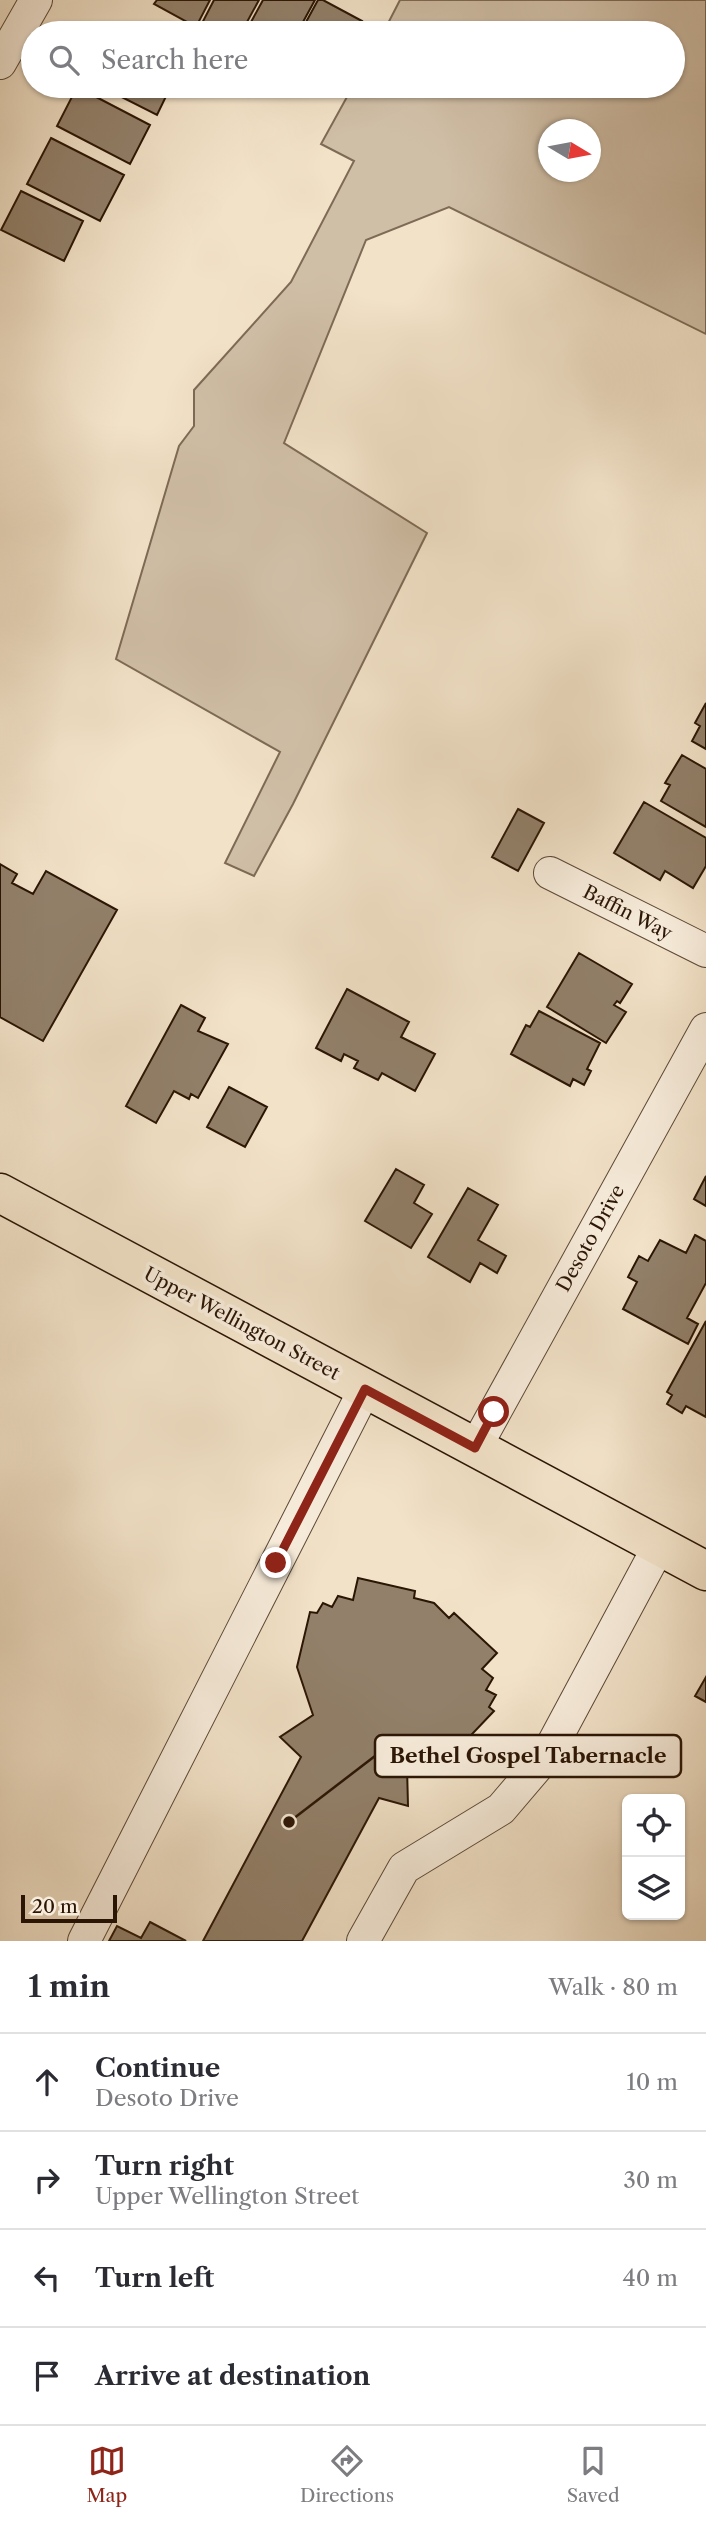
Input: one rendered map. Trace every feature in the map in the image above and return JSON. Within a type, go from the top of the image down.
[{"type":"main road","name":"Upper Wellington Street","points":[[0,1193],[706,1571]]},
{"type":"street","points":[[24,21],[36,0]]},
{"type":"street","points":[[0,63],[21,26]]},
{"type":"street","name":"Baffin Way","points":[[550,873],[706,951]]},
{"type":"street","name":"Desoto Drive","points":[[475,1448],[706,1029]]},
{"type":"street","points":[[84,1941],[365,1389]]},
{"type":"street","points":[[363,1941],[404,1868],[501,1809],[547,1755],[659,1546]]},
{"type":"shaded area","points":[[400,0],[706,0],[706,334],[449,207],[366,240],[284,443],[427,533],[293,804],[254,876],[225,863],[280,752],[116,659],[179,446],[194,426],[194,390],[291,282],[354,161],[321,144],[346,98],[685,98],[685,21],[389,21]]},
{"type":"building","points":[[157,0],[210,0],[199,21],[185,21],[154,4]]},
{"type":"building","points":[[214,0],[259,0],[248,21],[203,21]]},
{"type":"building","points":[[263,0],[315,0],[304,21],[252,21]]},
{"type":"building","points":[[318,0],[323,0],[362,21],[307,21]]},
{"type":"building","points":[[71,98],[98,98],[150,125],[130,164],[57,126]]},
{"type":"building","points":[[124,98],[165,98],[157,115]]},
{"type":"building","points":[[51,138],[124,175],[100,221],[27,184]]},
{"type":"building","points":[[21,191],[83,221],[64,261],[1,230]]},
{"type":"building","points":[[706,703],[706,749],[692,741],[700,726],[695,723]]},
{"type":"building","points":[[682,755],[706,769],[706,827],[661,801],[670,785],[665,783]]},
{"type":"building","points":[[644,802],[706,838],[706,866],[693,888],[665,871],[660,880],[614,853]]},
{"type":"building","points":[[518,809],[544,823],[518,871],[492,857]]},
{"type":"building","points":[[0,864],[17,874],[12,883],[33,894],[46,871],[117,910],[43,1041],[0,1017]]},
{"type":"building","points":[[579,953],[632,984],[620,1003],[617,1001],[614,1005],[626,1012],[606,1043],[547,1007]]},
{"type":"building","points":[[347,989],[409,1022],[401,1037],[435,1054],[415,1091],[382,1073],[378,1080],[354,1068],[358,1061],[344,1054],[341,1061],[316,1048]]},
{"type":"building","points":[[181,1005],[205,1018],[198,1031],[228,1044],[198,1098],[191,1094],[189,1099],[174,1091],[156,1123],[126,1106]]},
{"type":"building","points":[[539,1011],[600,1043],[587,1069],[591,1071],[584,1085],[573,1079],[570,1086],[511,1054],[526,1025],[530,1027]]},
{"type":"building","points":[[229,1087],[267,1107],[245,1147],[207,1127]]},
{"type":"building","points":[[396,1169],[424,1185],[414,1203],[432,1214],[411,1248],[365,1221]]},
{"type":"building","points":[[706,1176],[706,1206],[694,1199]]},
{"type":"building","points":[[468,1188],[498,1205],[478,1240],[506,1256],[497,1273],[480,1263],[470,1282],[428,1257]]},
{"type":"building","points":[[695,1235],[706,1241],[706,1283],[687,1318],[698,1324],[688,1344],[623,1309],[637,1282],[628,1277],[639,1256],[648,1261],[660,1240],[686,1253]]},
{"type":"building","points":[[706,1321],[706,1417],[686,1406],[682,1413],[667,1404],[672,1395],[667,1392]]},
{"type":"building","points":[[358,1578],[415,1591],[414,1598],[434,1603],[449,1618],[454,1613],[497,1653],[482,1669],[493,1678],[486,1690],[496,1695],[489,1707],[494,1711],[456,1751],[407,1767],[408,1806],[379,1798],[302,1941],[203,1941],[301,1757],[280,1737],[313,1715],[297,1667],[310,1612],[317,1613],[323,1603],[332,1607],[338,1596],[353,1600]]},
{"type":"building","points":[[706,1677],[706,1702],[695,1696]]},
{"type":"building","points":[[150,1922],[186,1941],[109,1941],[117,1926],[141,1938]]},
{"type":"place","name":"Bethel Gospel Tabernacle","points":[[289,1822]]},
{"type":"route","points":[[276,1563],[365,1389],[475,1448],[494,1412]]}]
